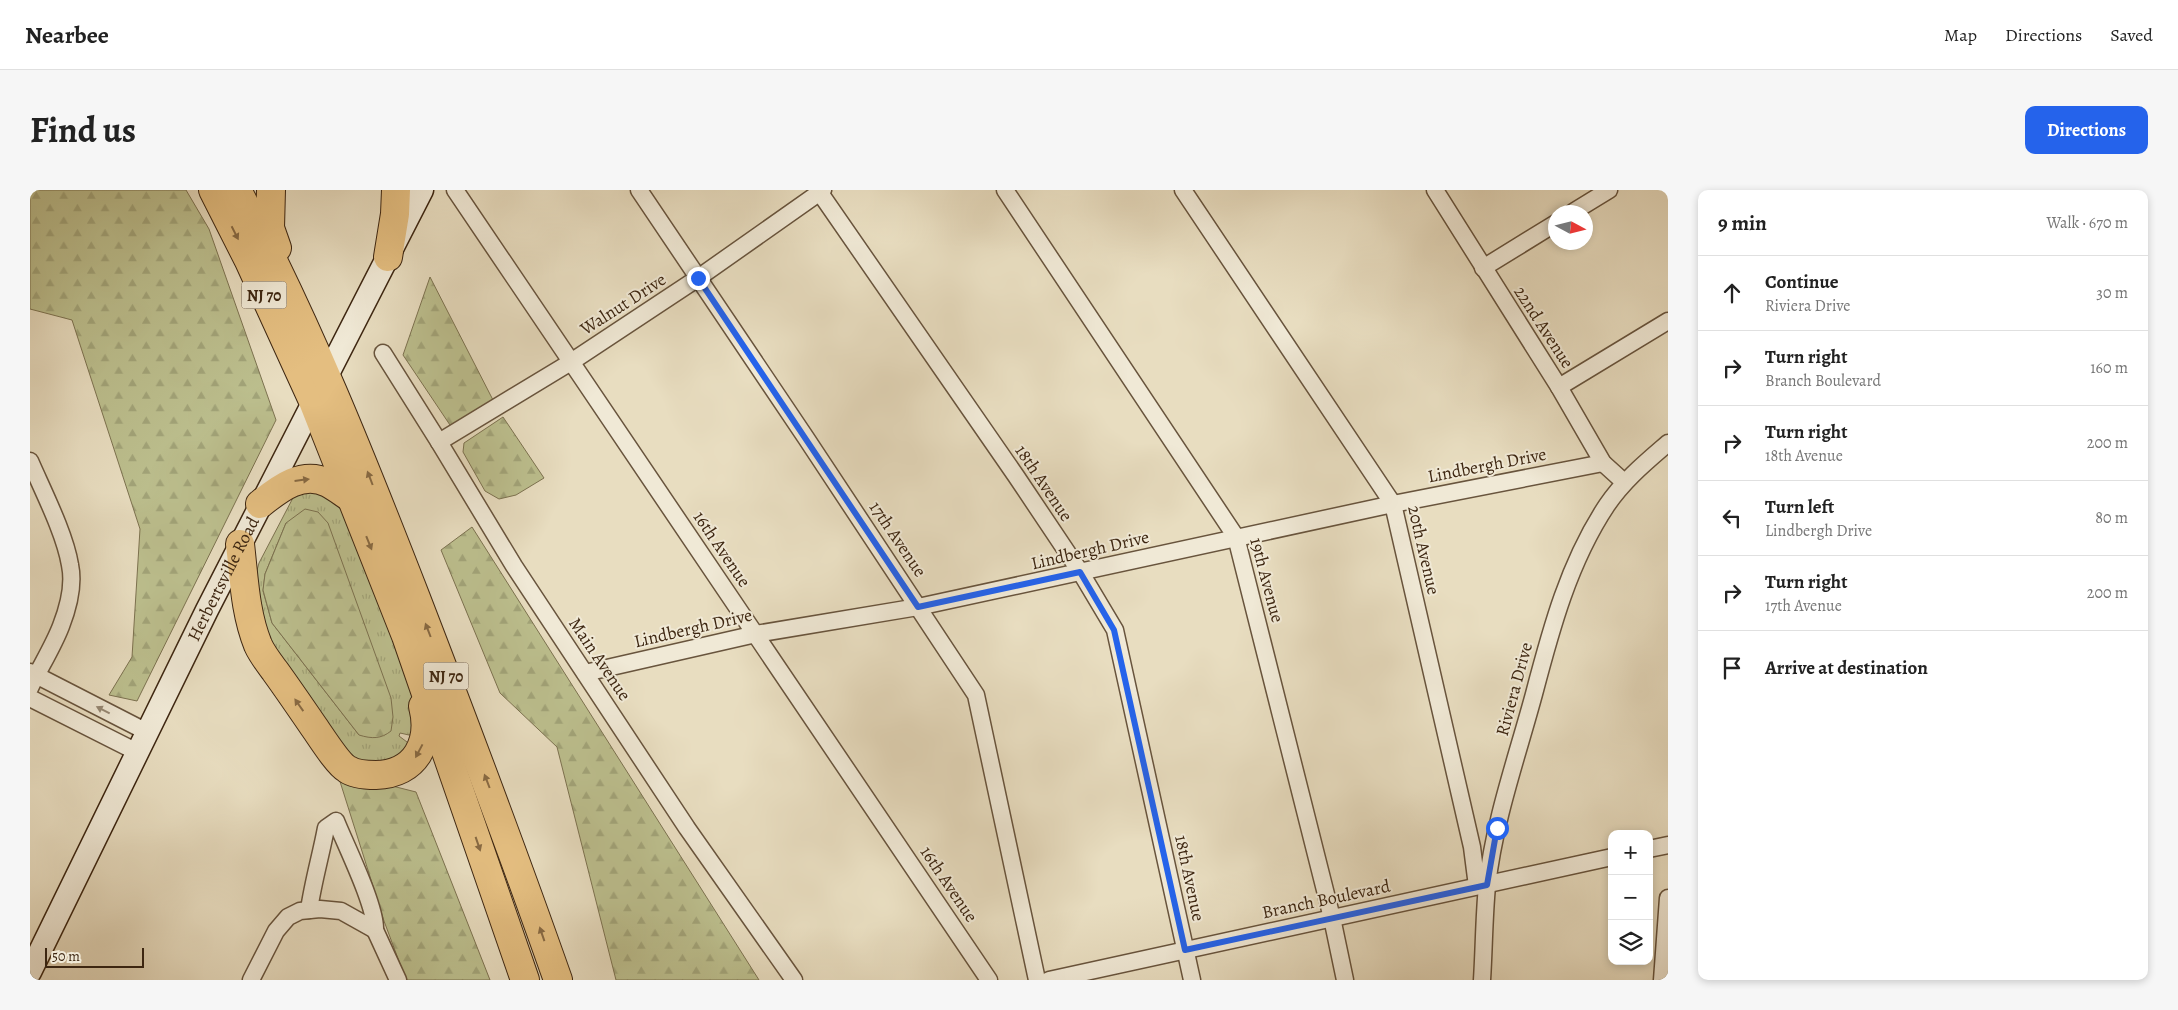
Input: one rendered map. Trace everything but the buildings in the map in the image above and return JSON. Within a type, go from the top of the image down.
[{"type":"highway","name":"NJ 70","points":[[213,190],[249,261],[313,401],[406,636],[526,980]]},
{"type":"highway","name":"NJ 70","points":[[236,190],[327,374],[359,450],[503,823],[558,980]]},
{"type":"highway","points":[[271,190],[270,228],[307,334]]},
{"type":"highway","points":[[388,257],[395,214],[396,190]]},
{"type":"highway","points":[[260,504],[281,487],[294,481],[312,479],[326,482],[351,498]]},
{"type":"highway","points":[[240,544],[245,595],[250,621],[259,647],[346,769],[368,776],[390,774],[407,766],[422,748],[426,715],[406,636]]},
{"type":"main road","name":"Herbertsville Road","points":[[30,972],[260,504],[422,190]]},
{"type":"street","name":"16th Avenue","points":[[455,190],[989,980]]},
{"type":"street","name":"17th Avenue","points":[[639,190],[976,695],[1037,980]]},
{"type":"street","name":"19th Avenue","points":[[1005,190],[1236,537],[1332,918],[1345,980]]},
{"type":"street","name":"20th Avenue","points":[[1183,190],[1393,504],[1482,886]]},
{"type":"street","name":"22nd Avenue","points":[[1435,190],[1482,268],[1559,387],[1603,463],[1624,482]]},
{"type":"street","points":[[1584,205],[1609,190]]},
{"type":"street","name":"Walnut Drive","points":[[440,442],[571,362],[698,278],[820,191]]},
{"type":"street","name":"18th Avenue","points":[[820,191],[1080,572],[1114,630],[1192,980]]},
{"type":"street","points":[[1482,268],[1548,228]]},
{"type":"street","points":[[1559,387],[1668,321]]},
{"type":"street","name":"Main Avenue","points":[[383,353],[440,442],[514,566],[688,828],[794,980]]},
{"type":"street","name":"Riviera Drive","points":[[1482,980],[1482,886],[1549,637],[1567,582],[1588,536],[1624,482],[1668,443]]},
{"type":"street","points":[[30,461],[62,538],[70,565],[71,581],[61,627],[32,678],[142,742]]},
{"type":"street","name":"Lindbergh Drive","points":[[585,673],[756,634],[918,607],[1236,537],[1603,463]]},
{"type":"street","points":[[30,698],[142,742]]},
{"type":"street","points":[[309,910],[314,876],[331,824],[368,898],[375,922],[375,930],[398,980]]},
{"type":"street","points":[[1653,848],[1668,845]]},
{"type":"street","name":"Branch Boulevard","points":[[1048,980],[1608,858]]},
{"type":"street","points":[[1662,980],[1668,898]]},
{"type":"street","points":[[251,980],[276,931],[288,917],[300,911],[320,909],[341,911],[375,930]]},
{"type":"green space","points":[[30,190],[186,190],[209,229],[276,420],[137,701],[109,695],[132,657],[140,529],[72,320],[30,309]]},
{"type":"green space","points":[[430,277],[493,400],[452,428],[403,355]]},
{"type":"green space","points":[[503,417],[544,478],[516,495],[499,499],[485,491],[463,452],[464,443]]},
{"type":"green space","points":[[315,488],[335,493],[412,684],[416,734],[400,733],[399,736],[411,745],[387,764],[352,760],[261,630],[256,574],[259,563],[295,494]],"holes":[[[286,523],[359,735],[272,623],[263,591],[265,574]]]},
{"type":"green space","points":[[305,509],[318,512],[328,523],[391,698],[393,717],[391,731],[380,737],[372,738],[359,735],[272,623],[263,590],[265,574],[286,523]]},
{"type":"green space","points":[[472,527],[759,980],[616,980],[557,747],[500,693],[441,550]]},
{"type":"green space","points":[[337,772],[416,792],[490,980],[406,980],[384,921]]},
{"type":"route","points":[[698,278],[918,607],[1080,572],[1114,630],[1185,950],[1487,885],[1497,828]]}]
